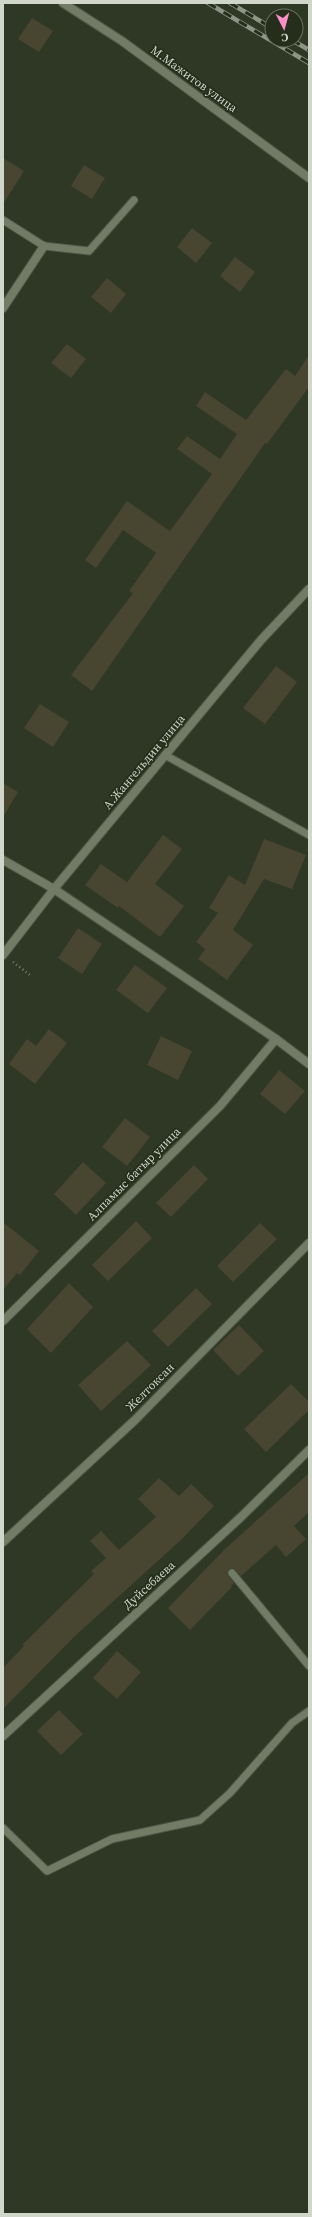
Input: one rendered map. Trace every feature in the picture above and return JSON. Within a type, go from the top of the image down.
[{"type":"street","name":"М.Мажитов улица","points":[[63,3],[122,41],[309,178]]},
{"type":"street","points":[[3,308],[44,246]]},
{"type":"street","name":"А.Жангельдин улица","points":[[3,955],[54,889],[261,640],[309,589]]},
{"type":"street","points":[[3,860],[54,889],[276,1039],[309,1064]]},
{"type":"street","name":"Алпамыс батыр улица","points":[[3,1321],[220,1106],[276,1039]]},
{"type":"street","name":"Желтоксан","points":[[3,1542],[135,1420],[309,1243]]},
{"type":"street","name":"Дуйсебаева","points":[[3,1736],[241,1517],[309,1450]]},
{"type":"lane","points":[[3,220],[44,246],[89,251],[134,200]]},
{"type":"lane","points":[[166,755],[309,835]]},
{"type":"lane","points":[[232,1573],[309,1666]]},
{"type":"lane","points":[[3,1828],[47,1871],[112,1839],[200,1820],[230,1793],[292,1723],[309,1711]]},
{"type":"path","points":[[3,955],[30,974]]},
{"type":"building","points":[[32,18],[53,31],[39,52],[18,39]]},
{"type":"building","points":[[3,158],[24,171],[3,204]]},
{"type":"building","points":[[84,165],[105,178],[92,199],[71,186]]},
{"type":"building","points":[[192,228],[212,243],[196,263],[177,247]]},
{"type":"building","points":[[235,257],[255,272],[240,292],[220,276]]},
{"type":"building","points":[[107,278],[126,294],[111,313],[91,297]]},
{"type":"building","points":[[67,344],[86,359],[71,378],[51,363]]},
{"type":"building","points":[[309,355],[309,387],[267,444],[265,443],[92,691],[71,675],[133,593],[129,591],[156,553],[123,530],[96,568],[85,560],[127,501],[170,531],[212,474],[177,449],[187,436],[220,459],[237,434],[196,406],[205,392],[246,420],[286,369],[295,376]]},
{"type":"building","points":[[276,666],[297,682],[265,724],[243,708]]},
{"type":"building","points":[[40,704],[69,722],[53,747],[24,728]]},
{"type":"building","points":[[3,783],[18,792],[3,817]]},
{"type":"building","points":[[163,835],[182,849],[155,884],[184,906],[160,937],[119,906],[118,908],[85,885],[101,864],[127,882]]},
{"type":"building","points":[[264,839],[306,855],[292,889],[264,879],[233,930],[253,945],[227,980],[198,959],[205,949],[196,942],[218,913],[209,908],[229,875],[245,885]]},
{"type":"building","points":[[78,928],[102,944],[82,974],[58,958]]},
{"type":"building","points":[[135,965],[167,988],[148,1013],[116,990]]},
{"type":"building","points":[[49,1029],[67,1043],[35,1084],[9,1064],[27,1039],[36,1046]]},
{"type":"building","points":[[161,1036],[192,1051],[178,1080],[147,1065]]},
{"type":"building","points":[[279,1070],[305,1091],[285,1114],[260,1094]]},
{"type":"building","points":[[125,1118],[150,1137],[127,1166],[102,1147]]},
{"type":"building","points":[[83,1162],[106,1183],[76,1215],[54,1194]]},
{"type":"building","points":[[194,1165],[208,1179],[171,1217],[156,1203]]},
{"type":"building","points":[[136,1221],[152,1238],[108,1281],[92,1265]]},
{"type":"building","points":[[3,1222],[39,1251],[20,1275],[17,1273],[3,1290]]},
{"type":"building","points":[[260,1223],[277,1239],[233,1282],[217,1266]]},
{"type":"building","points":[[69,1283],[93,1307],[51,1353],[27,1329]]},
{"type":"building","points":[[196,1288],[212,1304],[168,1347],[152,1331]]},
{"type":"building","points":[[239,1325],[264,1351],[238,1376],[213,1350]]},
{"type":"building","points":[[127,1341],[151,1365],[101,1411],[78,1385]]},
{"type":"building","points":[[291,1384],[309,1402],[309,1410],[266,1452],[244,1429]]},
{"type":"building","points":[[309,1473],[309,1512],[294,1526],[306,1539],[286,1557],[276,1545],[241,1576],[234,1568],[229,1569],[227,1574],[234,1583],[231,1586],[232,1587],[190,1630],[168,1608],[224,1550]]},
{"type":"building","points":[[159,1478],[179,1496],[191,1484],[214,1506],[181,1540],[75,1636],[3,1709],[3,1668],[24,1646],[22,1645],[94,1574],[91,1571],[106,1558],[90,1541],[101,1531],[119,1550],[156,1517],[138,1499]]},
{"type":"building","points":[[117,1651],[141,1672],[117,1699],[93,1678]]},
{"type":"building","points":[[59,1710],[83,1734],[61,1755],[37,1731]]},
{"type":"railway","points":[[208,3],[309,63]]},
{"type":"railway","points":[[230,3],[264,23]]},
{"type":"railway","points":[[304,47],[309,50]]}]
